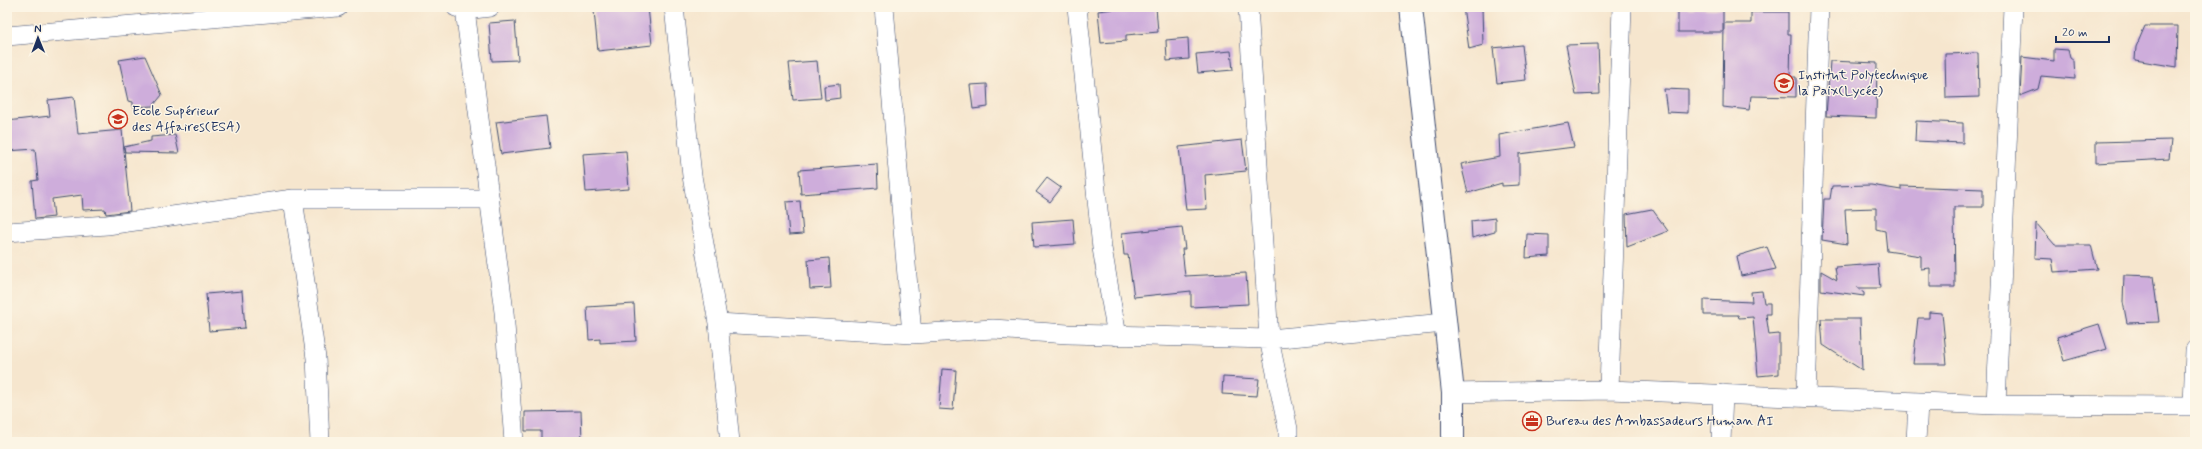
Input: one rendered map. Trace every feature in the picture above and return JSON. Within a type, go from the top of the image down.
[{"type":"street","points":[[7,36],[243,12],[338,7]]},
{"type":"street","points":[[490,7],[461,8],[490,199],[504,312],[514,442]]},
{"type":"street","points":[[674,7],[692,176],[718,323],[730,442]]},
{"type":"street","points":[[884,7],[912,334]]},
{"type":"street","points":[[1076,7],[1102,248],[1117,336]]},
{"type":"street","points":[[1248,7],[1269,339],[1288,429],[1288,442]]},
{"type":"street","points":[[1411,7],[1453,393],[1454,442]]},
{"type":"street","points":[[1609,390],[1622,7]]},
{"type":"street","points":[[1806,396],[1819,7]]},
{"type":"street","points":[[1996,405],[2013,7]]},
{"type":"street","points":[[7,232],[107,225],[293,199],[490,199]]},
{"type":"street","points":[[293,199],[316,358],[320,442]]},
{"type":"street","points":[[718,323],[912,334],[993,329],[1117,336],[1269,339],[1445,322]]},
{"type":"street","points":[[1453,393],[1609,390],[1806,396],[1996,405],[2194,406],[2195,350]]},
{"type":"street","points":[[1721,442],[1723,394]]},
{"type":"street","points":[[1916,442],[1918,402]]},
{"type":"building","points":[[648,7],[652,45],[598,51],[594,11]]},
{"type":"building","points":[[1129,7],[1156,7],[1158,32],[1126,35],[1126,41],[1101,43],[1098,11]]},
{"type":"building","points":[[1463,7],[1482,7],[1483,45],[1469,49]]},
{"type":"building","points":[[1678,8],[1723,9],[1723,32],[1678,32]]},
{"type":"building","points":[[1751,12],[1788,12],[1788,34],[1791,34],[1790,77],[1796,77],[1796,97],[1751,96],[1749,110],[1723,107],[1724,23],[1751,23]]},
{"type":"building","points":[[515,21],[518,60],[492,61],[489,23]]},
{"type":"building","points":[[2145,26],[2178,26],[2177,67],[2135,60],[2136,47]]},
{"type":"building","points":[[1188,38],[1189,59],[1167,61],[1166,40]]},
{"type":"building","points":[[1598,44],[1600,94],[1576,95],[1566,45]]},
{"type":"building","points":[[1522,45],[1526,80],[1497,83],[1493,48]]},
{"type":"building","points":[[2054,49],[2068,50],[2070,58],[2074,61],[2075,79],[2041,76],[2038,89],[2020,96],[2022,57],[2054,61]]},
{"type":"building","points":[[1231,51],[1233,70],[1198,73],[1196,54]]},
{"type":"building","points":[[1978,53],[1979,97],[1946,98],[1945,54]]},
{"type":"building","points":[[145,56],[162,95],[153,106],[133,107],[133,102],[128,101],[119,60]]},
{"type":"building","points":[[817,61],[821,98],[793,100],[789,63]]},
{"type":"building","points":[[1830,61],[1877,63],[1876,118],[1826,116]]},
{"type":"building","points":[[839,84],[840,98],[825,100],[824,86]]},
{"type":"building","points":[[987,84],[988,107],[973,109],[970,85]]},
{"type":"building","points":[[1664,89],[1688,90],[1688,113],[1667,112]]},
{"type":"building","points":[[74,97],[78,134],[122,130],[130,211],[106,214],[105,209],[83,210],[82,195],[52,199],[54,217],[35,219],[32,181],[38,180],[35,149],[7,151],[7,121],[50,116],[48,100]]},
{"type":"building","points":[[546,116],[550,148],[501,154],[496,122]]},
{"type":"building","points":[[1916,121],[1963,123],[1963,143],[1915,141]]},
{"type":"building","points":[[1568,123],[1574,147],[1519,154],[1519,185],[1502,186],[1502,183],[1468,193],[1461,164],[1500,157],[1499,135]]},
{"type":"building","points":[[175,135],[179,153],[125,152],[124,147],[151,141],[151,137]]},
{"type":"building","points":[[1242,140],[1246,171],[1205,175],[1207,209],[1186,210],[1179,147]]},
{"type":"building","points":[[2171,140],[2169,159],[2096,163],[2096,142]]},
{"type":"building","points":[[626,151],[629,189],[586,192],[583,154]]},
{"type":"building","points":[[877,164],[878,188],[801,194],[799,170]]},
{"type":"building","points":[[1047,178],[1061,188],[1050,202],[1036,192]]},
{"type":"building","points":[[1871,185],[1901,190],[1901,186],[1983,189],[1983,207],[1954,207],[1955,287],[1930,287],[1930,268],[1921,269],[1921,256],[1887,251],[1885,231],[1876,229],[1876,208],[1845,209],[1847,244],[1822,240],[1824,199],[1830,199],[1832,186]]},
{"type":"building","points":[[800,201],[803,234],[789,235],[786,202]]},
{"type":"building","points":[[1652,209],[1668,231],[1627,247],[1626,214]]},
{"type":"building","points":[[1495,218],[1495,232],[1472,238],[1471,221]]},
{"type":"building","points":[[1073,219],[1075,244],[1034,247],[1032,222]]},
{"type":"building","points":[[2036,223],[2055,245],[2091,245],[2097,269],[2054,272],[2052,259],[2035,258]]},
{"type":"building","points":[[1182,227],[1185,249],[1182,249],[1185,276],[1246,273],[1248,304],[1191,307],[1191,291],[1134,297],[1128,255],[1124,255],[1122,233]]},
{"type":"building","points":[[1527,234],[1549,235],[1549,256],[1526,258]]},
{"type":"building","points":[[1767,247],[1776,269],[1741,276],[1737,256]]},
{"type":"building","points":[[829,258],[831,288],[810,289],[808,260]]},
{"type":"building","points":[[1878,264],[1880,288],[1857,288],[1864,293],[1864,296],[1821,290],[1821,271],[1837,280],[1835,267]]},
{"type":"building","points":[[2124,275],[2153,276],[2159,322],[2127,323],[2123,302]]},
{"type":"building","points":[[242,291],[245,328],[209,331],[206,294]]},
{"type":"building","points":[[1762,291],[1764,303],[1770,303],[1770,314],[1766,314],[1769,335],[1779,334],[1779,374],[1758,376],[1753,317],[1739,318],[1738,315],[1704,315],[1704,300],[1752,302],[1751,292]]},
{"type":"building","points":[[634,304],[636,341],[600,343],[600,339],[589,340],[587,307]]},
{"type":"building","points":[[1929,312],[1942,313],[1947,364],[1913,364],[1918,318],[1929,318]]},
{"type":"building","points":[[1821,319],[1860,319],[1862,370],[1823,345]]},
{"type":"building","points":[[2099,324],[2107,349],[2064,361],[2057,337]]},
{"type":"building","points":[[942,369],[956,370],[953,410],[939,409]]},
{"type":"building","points":[[1223,377],[1259,379],[1257,396],[1222,394]]},
{"type":"building","points":[[581,411],[582,442],[541,442],[541,431],[525,431],[525,412]]},
{"type":"place","name":"Institut Polytechnique la Paix(Lycée)","points":[[1784,83]]},
{"type":"place","name":"Ecole Supérieur des Affaires(ESA)","points":[[118,119]]},
{"type":"place","name":"Bureau des Ambassadeurs Human AI","points":[[1532,421]]}]
